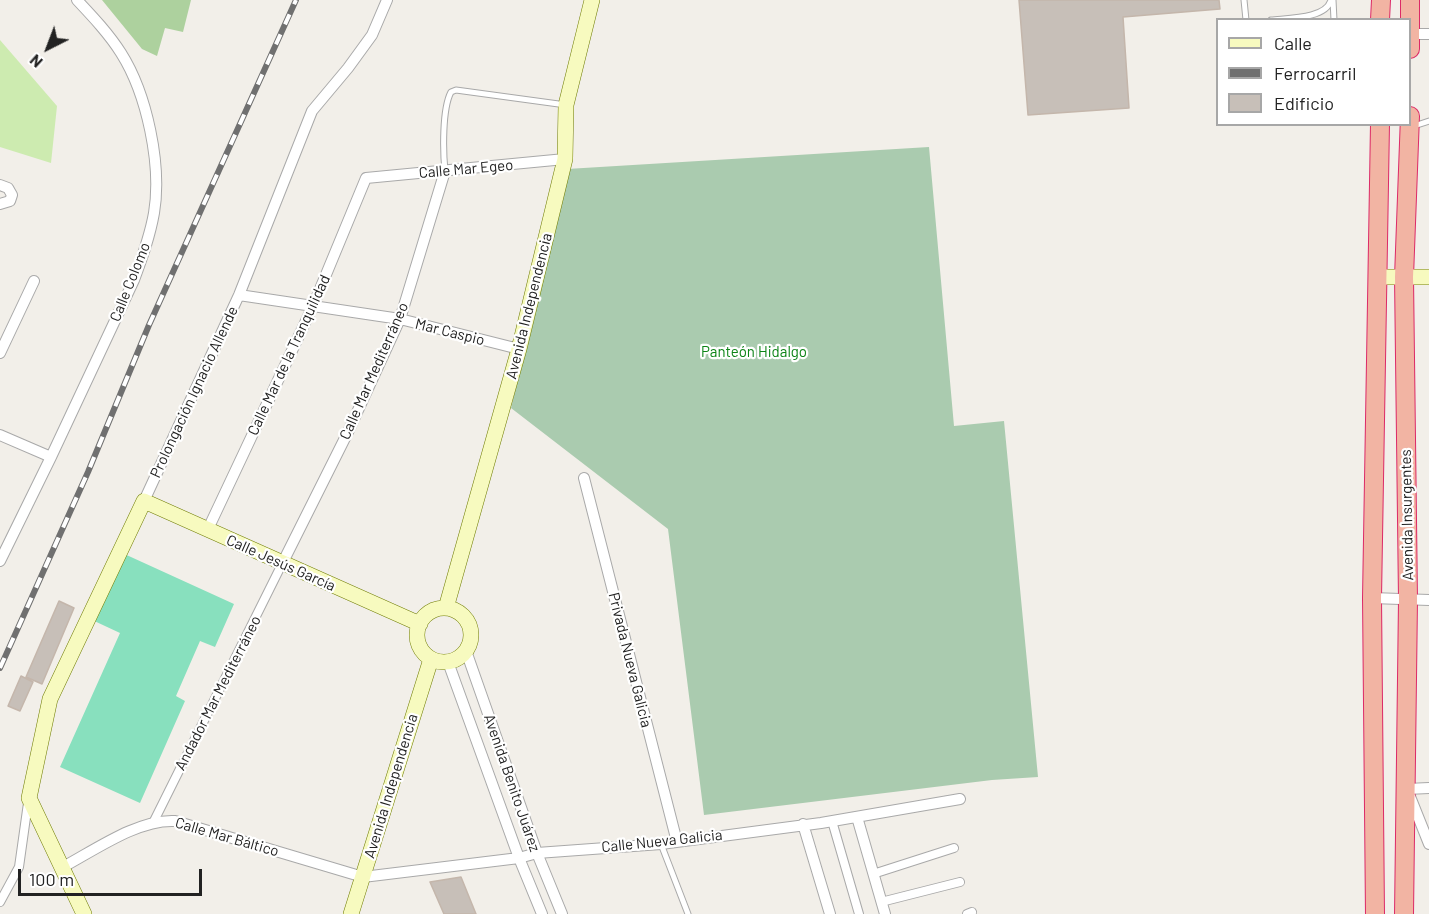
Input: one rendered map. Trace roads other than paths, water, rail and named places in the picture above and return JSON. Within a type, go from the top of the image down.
[{"type":"highway","points":[[1380,18],[1381,0]]},
{"type":"highway","points":[[1398,0],[1398,18]]},
{"type":"highway","points":[[1410,0],[1410,18]]},
{"type":"highway","name":"Avenida Insurgentes","points":[[1375,914],[1372,598],[1380,126]]},
{"type":"highway","name":"Avenida Insurgentes","points":[[1404,914],[1408,600],[1404,277],[1410,126]]},
{"type":"main road","name":"Avenida Independencia","points":[[446,608],[519,349],[566,159],[566,105],[592,0]]},
{"type":"main road","points":[[1379,277],[1429,277]]},
{"type":"main road","name":"Calle Jesús García","points":[[144,501],[420,624]]},
{"type":"main road","name":"Prolongación Ignacio Allende","points":[[29,798],[50,699],[144,501]]},
{"type":"main road","points":[[446,608],[461,614],[470,628],[471,636],[466,651],[460,657],[448,662],[431,659],[420,647],[418,640],[420,624],[430,612],[446,608]]},
{"type":"main road","name":"Avenida Independencia","points":[[351,914],[431,659]]},
{"type":"main road","points":[[29,798],[84,914]]},
{"type":"street","name":"Calle Colomo","points":[[0,561],[51,457],[143,256],[154,214],[156,193],[153,148],[138,86],[111,38],[77,0]]},
{"type":"street","name":"Prolongación Ignacio Allende","points":[[144,501],[239,296],[312,111],[372,35],[387,0]]},
{"type":"street","points":[[1411,34],[1429,34]]},
{"type":"street","name":"Calle Mar Egeo","points":[[366,178],[566,159]]},
{"type":"street","name":"Calle Mar Mediterráneo","points":[[282,564],[348,432],[400,319],[445,171]]},
{"type":"street","name":"Calle Mar de la Tranquilidad","points":[[208,529],[313,306],[366,178]]},
{"type":"street","points":[[0,185],[8,188],[12,195],[7,204],[0,204]]},
{"type":"street","points":[[0,353],[34,281]]},
{"type":"street","name":"Mar Caspio","points":[[239,296],[400,319],[519,349]]},
{"type":"street","points":[[0,435],[51,457]]},
{"type":"street","name":"Privada Nueva Galicia","points":[[584,478],[677,842]]},
{"type":"street","name":"Andador Mar Mediterráneo","points":[[153,823],[282,564]]},
{"type":"street","points":[[1372,598],[1429,600]]},
{"type":"street","name":"Avenida Benito Juárez","points":[[466,651],[537,853],[562,914]]},
{"type":"street","name":"Avenida Benito Juárez","points":[[448,662],[519,858],[542,914]]},
{"type":"street","points":[[1429,788],[1407,789],[1429,844]]},
{"type":"street","points":[[0,902],[19,867],[29,798]]},
{"type":"street","name":"Calle Nueva Galicia","points":[[363,877],[519,858],[537,853],[677,842],[832,821],[960,799]]},
{"type":"street","points":[[857,817],[885,914]]},
{"type":"street","name":"Calle Mar Báltico","points":[[63,867],[136,828],[153,823],[175,821],[363,877]]},
{"type":"street","points":[[832,821],[859,914]]},
{"type":"street","points":[[803,824],[830,914]]},
{"type":"street","points":[[873,874],[954,848]]},
{"type":"street","points":[[881,902],[960,882]]},
{"type":"lane","points":[[1244,0],[1246,18]]},
{"type":"lane","points":[[1287,18],[1319,14],[1330,6],[1332,0]]},
{"type":"lane","points":[[1332,0],[1334,18]]},
{"type":"lane","points":[[445,171],[443,148],[450,92],[456,90],[566,105]]},
{"type":"lane","points":[[1411,122],[1429,122]]},
{"type":"lane","points":[[661,844],[688,914]]},
{"type":"railway","points":[[0,668],[88,472],[149,325],[296,0]]},
{"type":"park label","name":"Panteón Hidalgo","points":[[754,352]]}]
